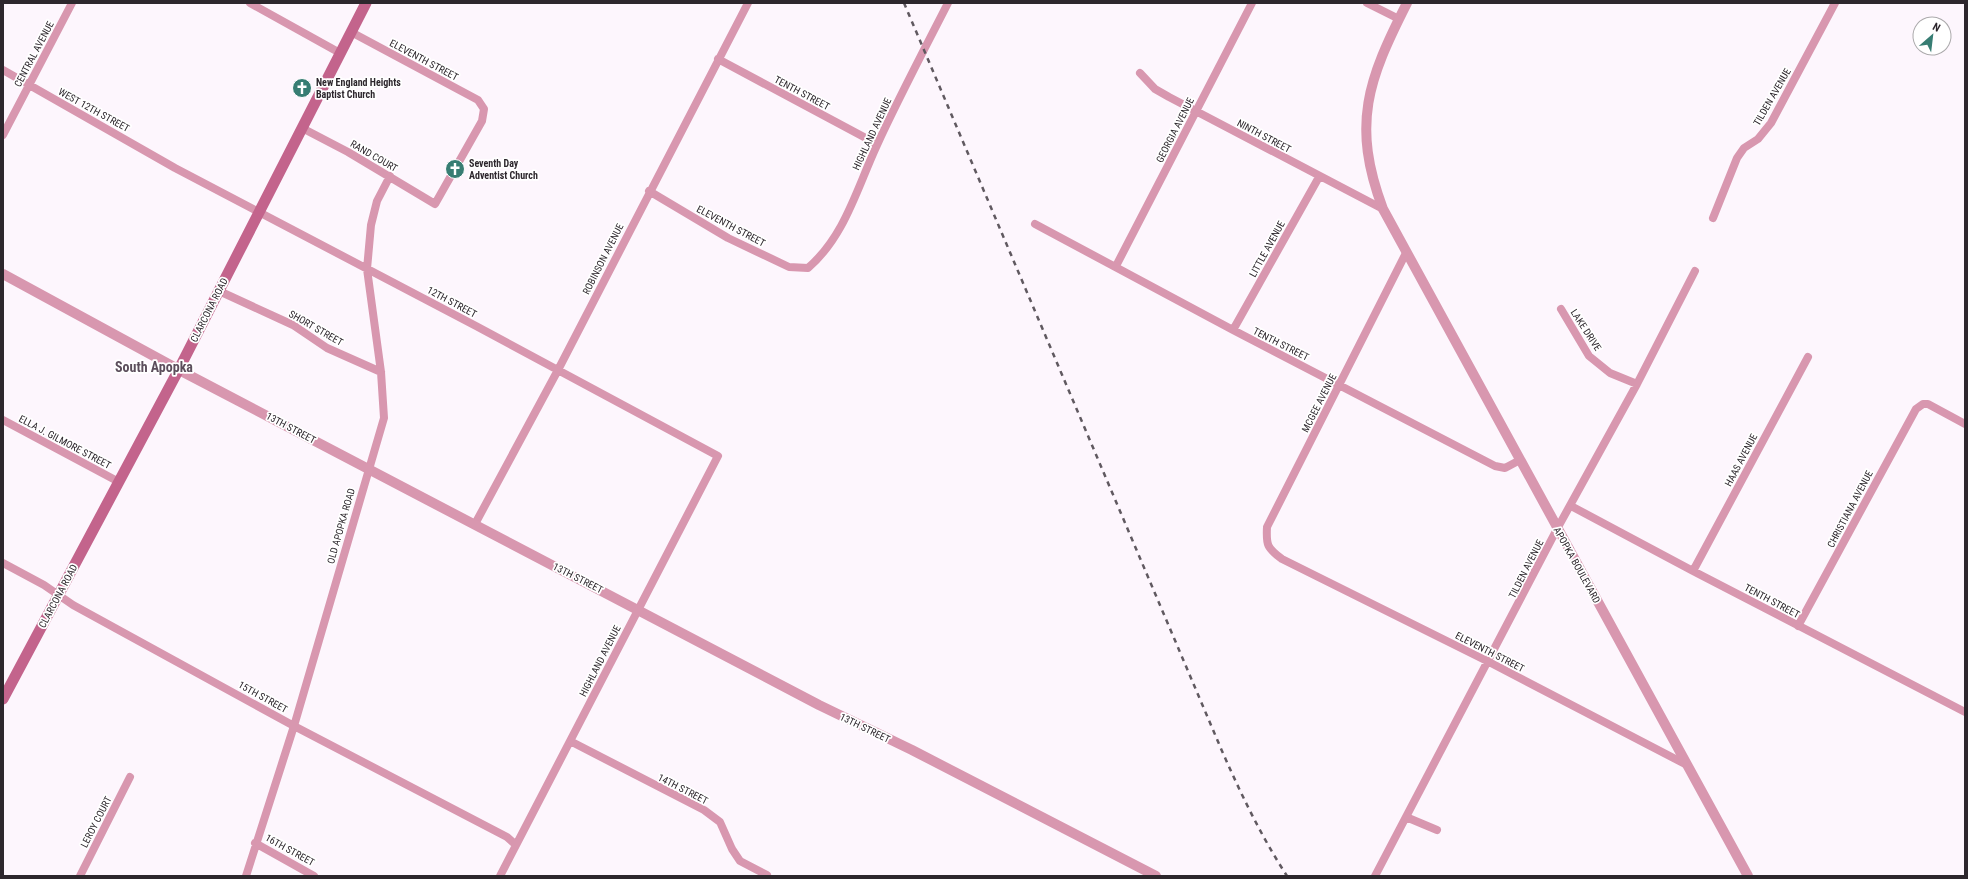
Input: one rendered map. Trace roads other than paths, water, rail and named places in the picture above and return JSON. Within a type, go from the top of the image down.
[{"type":"main road","name":"CLARCONA ROAD","points":[[3,699],[179,369],[366,3]]},
{"type":"street","name":"CENTRAL AVENUE","points":[[3,135],[72,3]]},
{"type":"street","points":[[250,3],[340,53]]},
{"type":"street","name":"ROBINSON AVENUE","points":[[475,524],[558,370],[649,191],[748,3]]},
{"type":"street","name":"HIGHLAND AVENUE","points":[[808,268],[822,256],[842,228],[877,144],[948,3]]},
{"type":"street","name":"GEORGIA AVENUE","points":[[1116,266],[1252,3]]},
{"type":"street","points":[[1367,3],[1399,20]]},
{"type":"street","name":"APOPKA BOULEVARD","points":[[1407,3],[1374,76],[1366,116],[1368,163],[1382,209],[1748,876]]},
{"type":"street","name":"TILDEN AVENUE","points":[[1712,218],[1737,158],[1744,148],[1758,139],[1771,123],[1835,3]]},
{"type":"street","name":"ELEVENTH STREET","points":[[351,32],[478,100],[484,109],[482,121],[435,204]]},
{"type":"street","name":"TENTH STREET","points":[[718,59],[877,144]]},
{"type":"street","name":"WEST 12TH STREET","points":[[3,70],[175,168]]},
{"type":"street","name":"NINTH STREET","points":[[1140,73],[1155,89],[1382,209]]},
{"type":"street","name":"RAND COURT","points":[[302,128],[390,176],[435,204]]},
{"type":"street","name":"12TH STREET","points":[[175,168],[718,456]]},
{"type":"street","name":"OLD APOPKA ROAD","points":[[246,876],[255,843],[294,726],[384,418],[381,372],[367,269],[371,225],[377,201],[390,176]]},
{"type":"street","name":"LITTLE AVENUE","points":[[1233,330],[1320,177]]},
{"type":"street","name":"ELEVENTH STREET","points":[[649,191],[728,238],[789,267],[808,268]]},
{"type":"street","name":"TENTH STREET","points":[[1035,224],[1116,266],[1233,330],[1500,468],[1505,468],[1520,460]]},
{"type":"street","name":"MCGEE AVENUE","points":[[1282,559],[1272,551],[1266,542],[1267,527],[1406,254]]},
{"type":"street","name":"TILDEN AVENUE","points":[[1375,876],[1695,272]]},
{"type":"street","name":"13TH STREET","points":[[3,274],[368,469],[638,609],[832,712],[912,750],[1156,876]]},
{"type":"street","name":"SHORT STREET","points":[[219,291],[293,325],[327,348],[381,372]]},
{"type":"street","name":"LAKE DRIVE","points":[[1561,309],[1589,356],[1610,373],[1637,384]]},
{"type":"street","name":"HAAS AVENUE","points":[[1693,571],[1808,357]]},
{"type":"street","name":"CHRISTIANA AVENUE","points":[[1798,626],[1916,409],[1923,404],[1928,404],[1965,424]]},
{"type":"street","name":"ELLA J. GILMORE STREET","points":[[3,420],[118,482]]},
{"type":"street","name":"HIGHLAND AVENUE","points":[[500,876],[718,456]]},
{"type":"street","name":"TENTH STREET","points":[[1571,506],[1965,712]]},
{"type":"street","name":"ELEVENTH STREET","points":[[1282,559],[1489,662],[1687,765]]},
{"type":"street","name":"15TH STREET","points":[[3,563],[44,585],[73,605],[294,726],[507,837],[516,845]]},
{"type":"street","name":"14TH STREET","points":[[570,742],[704,810],[720,822],[732,849],[740,861],[767,876]]},
{"type":"street","name":"LEROY COURT","points":[[80,876],[130,777]]},
{"type":"street","points":[[1406,817],[1437,830]]},
{"type":"street","name":"16TH STREET","points":[[255,843],[314,876]]},
{"type":"railway","points":[[904,3],[1222,751],[1252,815],[1287,876]]},
{"type":"place","name":"New England Heights Baptist Church","points":[[302,88]]},
{"type":"place","name":"Seventh Day Adventist Church","points":[[455,169]]},
{"type":"district","name":"South Apopka","points":[[154,367]]}]
